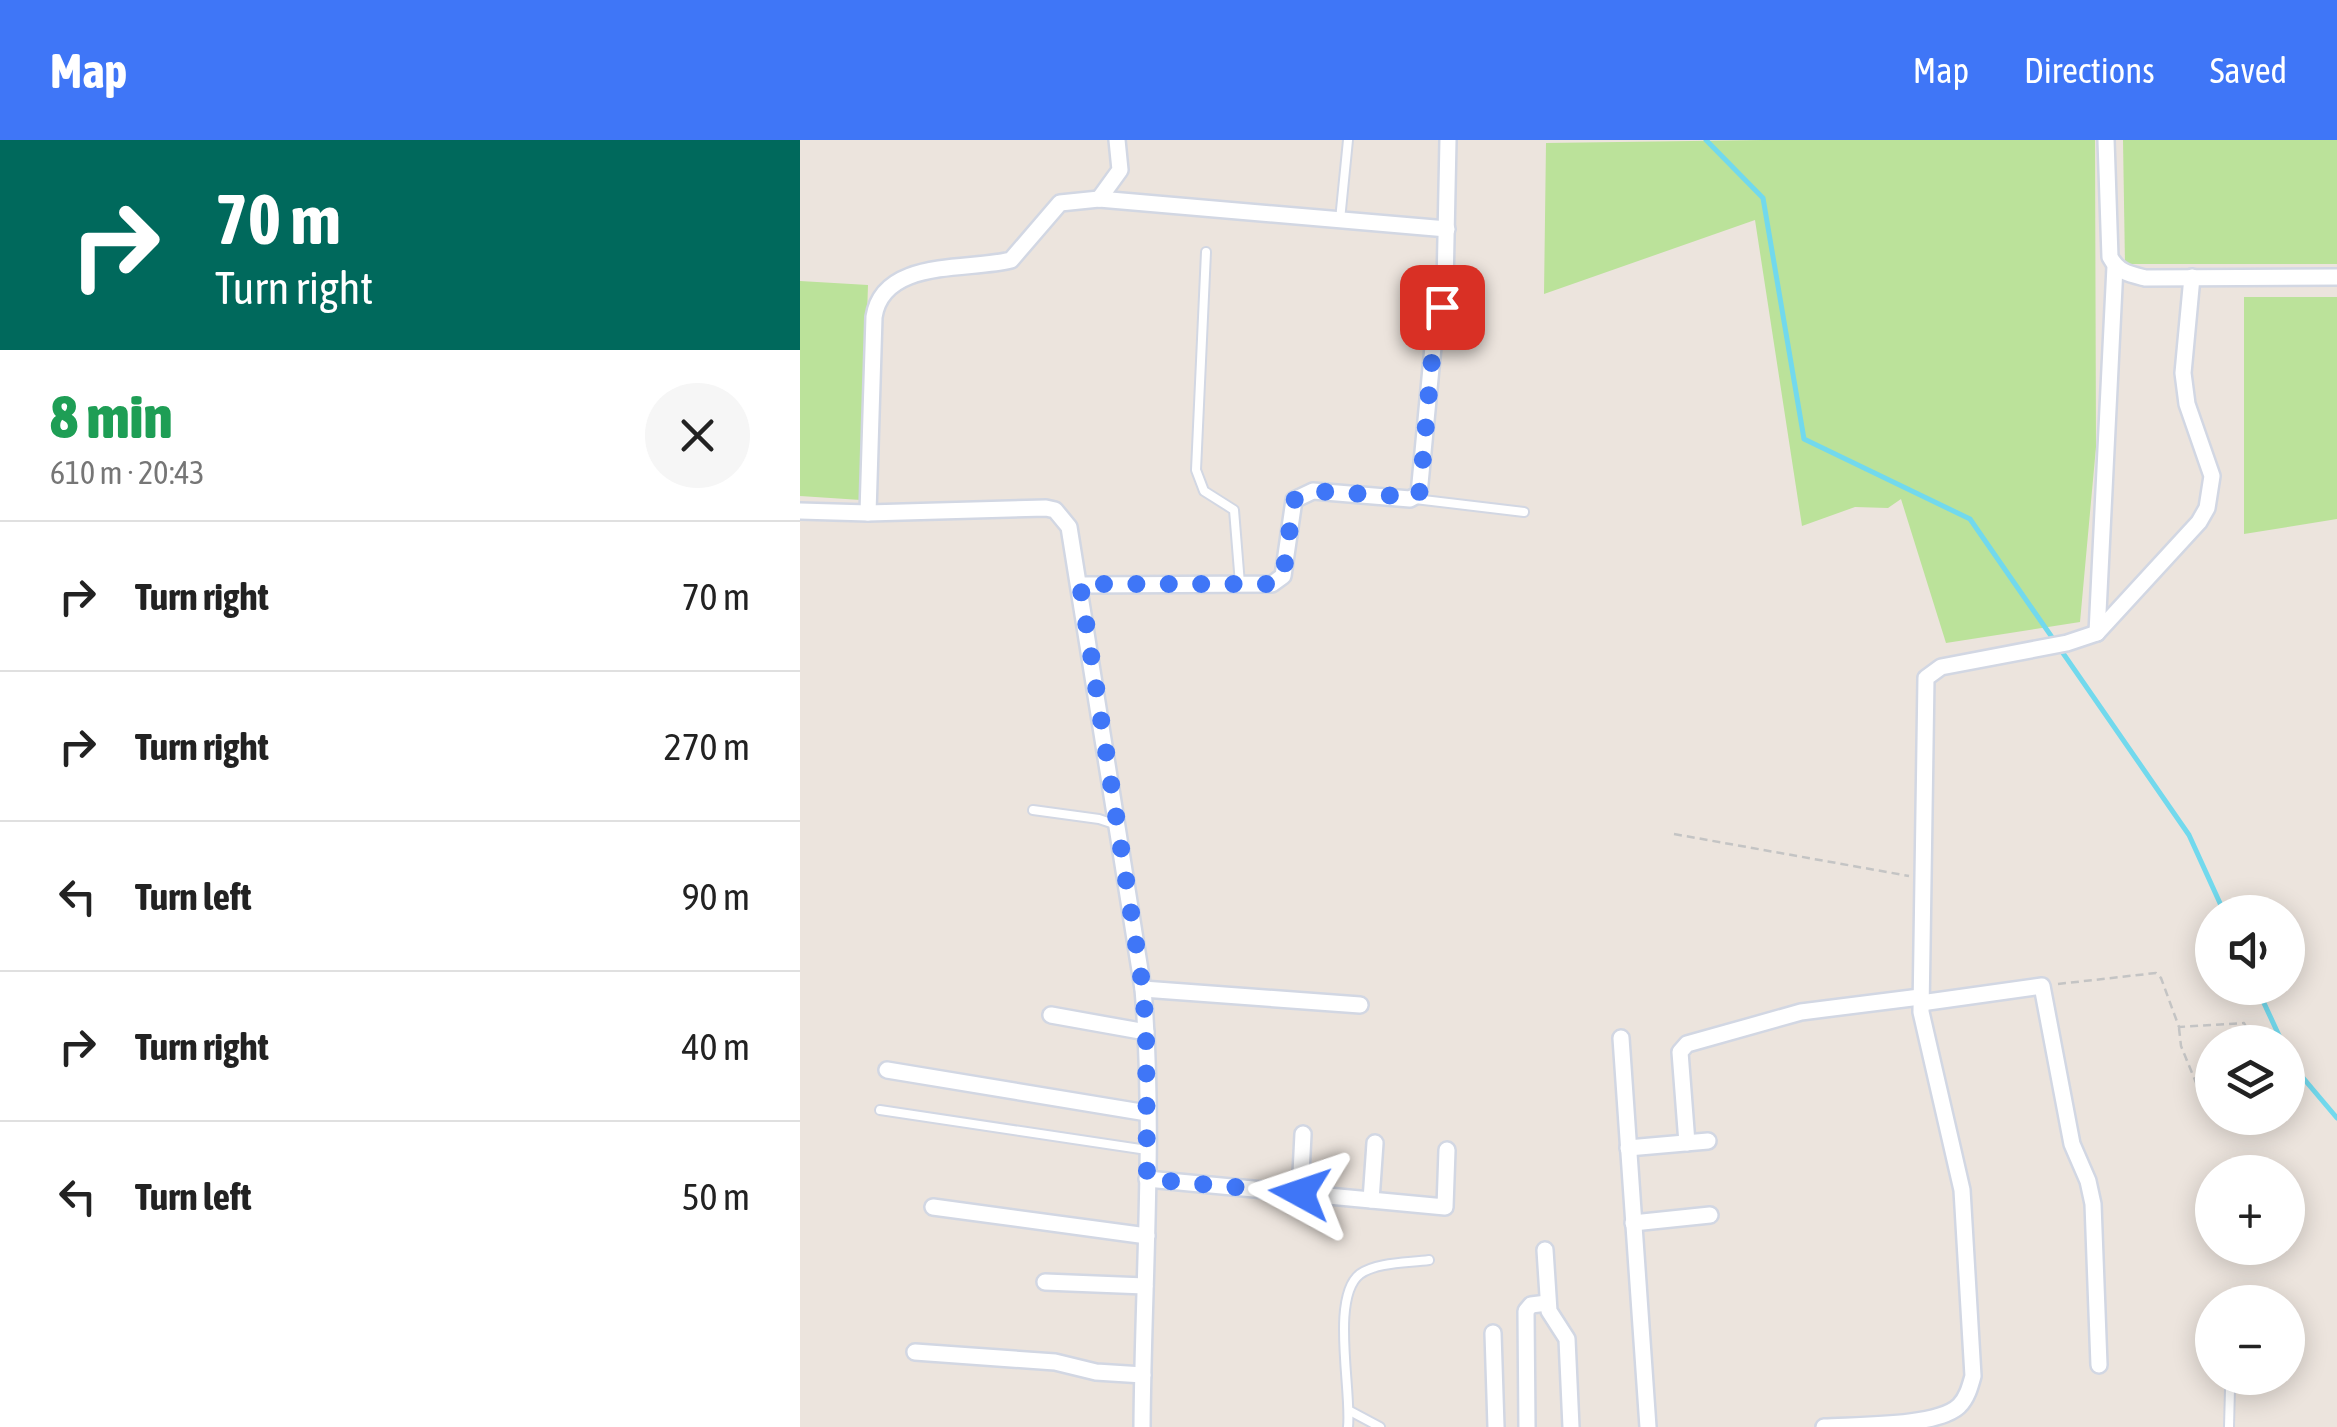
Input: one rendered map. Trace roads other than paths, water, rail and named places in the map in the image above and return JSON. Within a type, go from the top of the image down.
[{"type":"street","points":[[1099,199],[1120,170],[1116,140]]},
{"type":"street","points":[[1080,584],[1272,584],[1283,576],[1294,500],[1298,495],[1313,491],[1410,499],[1420,491],[1435,326],[1445,287],[1448,140]]},
{"type":"street","points":[[2106,140],[2110,257],[2125,273],[2146,278],[2337,277]]},
{"type":"street","points":[[868,513],[874,318],[882,292],[935,268],[1012,260],[1054,207],[1064,202],[1099,199],[1447,229]]},
{"type":"street","points":[[2097,633],[2115,266]]},
{"type":"street","points":[[1824,1427],[1943,1415],[1958,1408],[1968,1394],[1973,1376],[1962,1190],[1920,1000],[1926,678],[1942,667],[2097,633],[2199,522],[2207,508],[2212,476],[2187,404],[2183,373],[2192,277]]},
{"type":"street","points":[[800,511],[1046,508],[1064,518],[1073,540],[1143,989],[1147,1236],[1142,1427]]},
{"type":"street","points":[[1687,1143],[1680,1052],[1688,1044],[1801,1012],[2042,986],[2072,1144],[2093,1204],[2099,1365]]},
{"type":"street","points":[[1143,989],[1360,1005]]},
{"type":"street","points":[[1051,1015],[1146,1032]]},
{"type":"street","points":[[1621,1038],[1648,1427]]},
{"type":"street","points":[[887,1070],[1146,1113]]},
{"type":"street","points":[[1300,1193],[1304,1134]]},
{"type":"street","points":[[1628,1148],[1708,1141]]},
{"type":"street","points":[[1371,1200],[1375,1142]]},
{"type":"street","points":[[1147,1179],[1445,1206],[1447,1150]]},
{"type":"street","points":[[933,1206],[1147,1236]]},
{"type":"street","points":[[1633,1223],[1710,1215]]},
{"type":"street","points":[[1545,1250],[1547,1303],[1567,1339],[1571,1427]]},
{"type":"street","points":[[1045,1282],[1146,1286]]},
{"type":"street","points":[[1527,1427],[1526,1311],[1531,1305],[1547,1303]]},
{"type":"street","points":[[1493,1333],[1496,1427]]},
{"type":"street","points":[[915,1352],[1055,1362],[1096,1372],[1143,1374]]},
{"type":"lane","points":[[1340,220],[1348,140]]},
{"type":"lane","points":[[1206,252],[1196,470],[1204,490],[1234,510],[1240,584]]},
{"type":"lane","points":[[1410,499],[1524,512]]},
{"type":"lane","points":[[1033,810],[1099,819],[1118,826]]},
{"type":"lane","points":[[880,1110],[1146,1150]]},
{"type":"lane","points":[[1348,1427],[1344,1307],[1352,1282],[1370,1269],[1430,1260]]},
{"type":"lane","points":[[2229,1427],[2230,1395]]},
{"type":"lane","points":[[1350,1411],[1380,1427]]},
{"type":"waterway","points":[[1706,140],[1763,198],[1804,439],[1970,519],[2189,835],[2216,895]]},
{"type":"waterway","points":[[2265,1005],[2274,1025]]},
{"type":"waterway","points":[[2305,1080],[2337,1118]]}]
